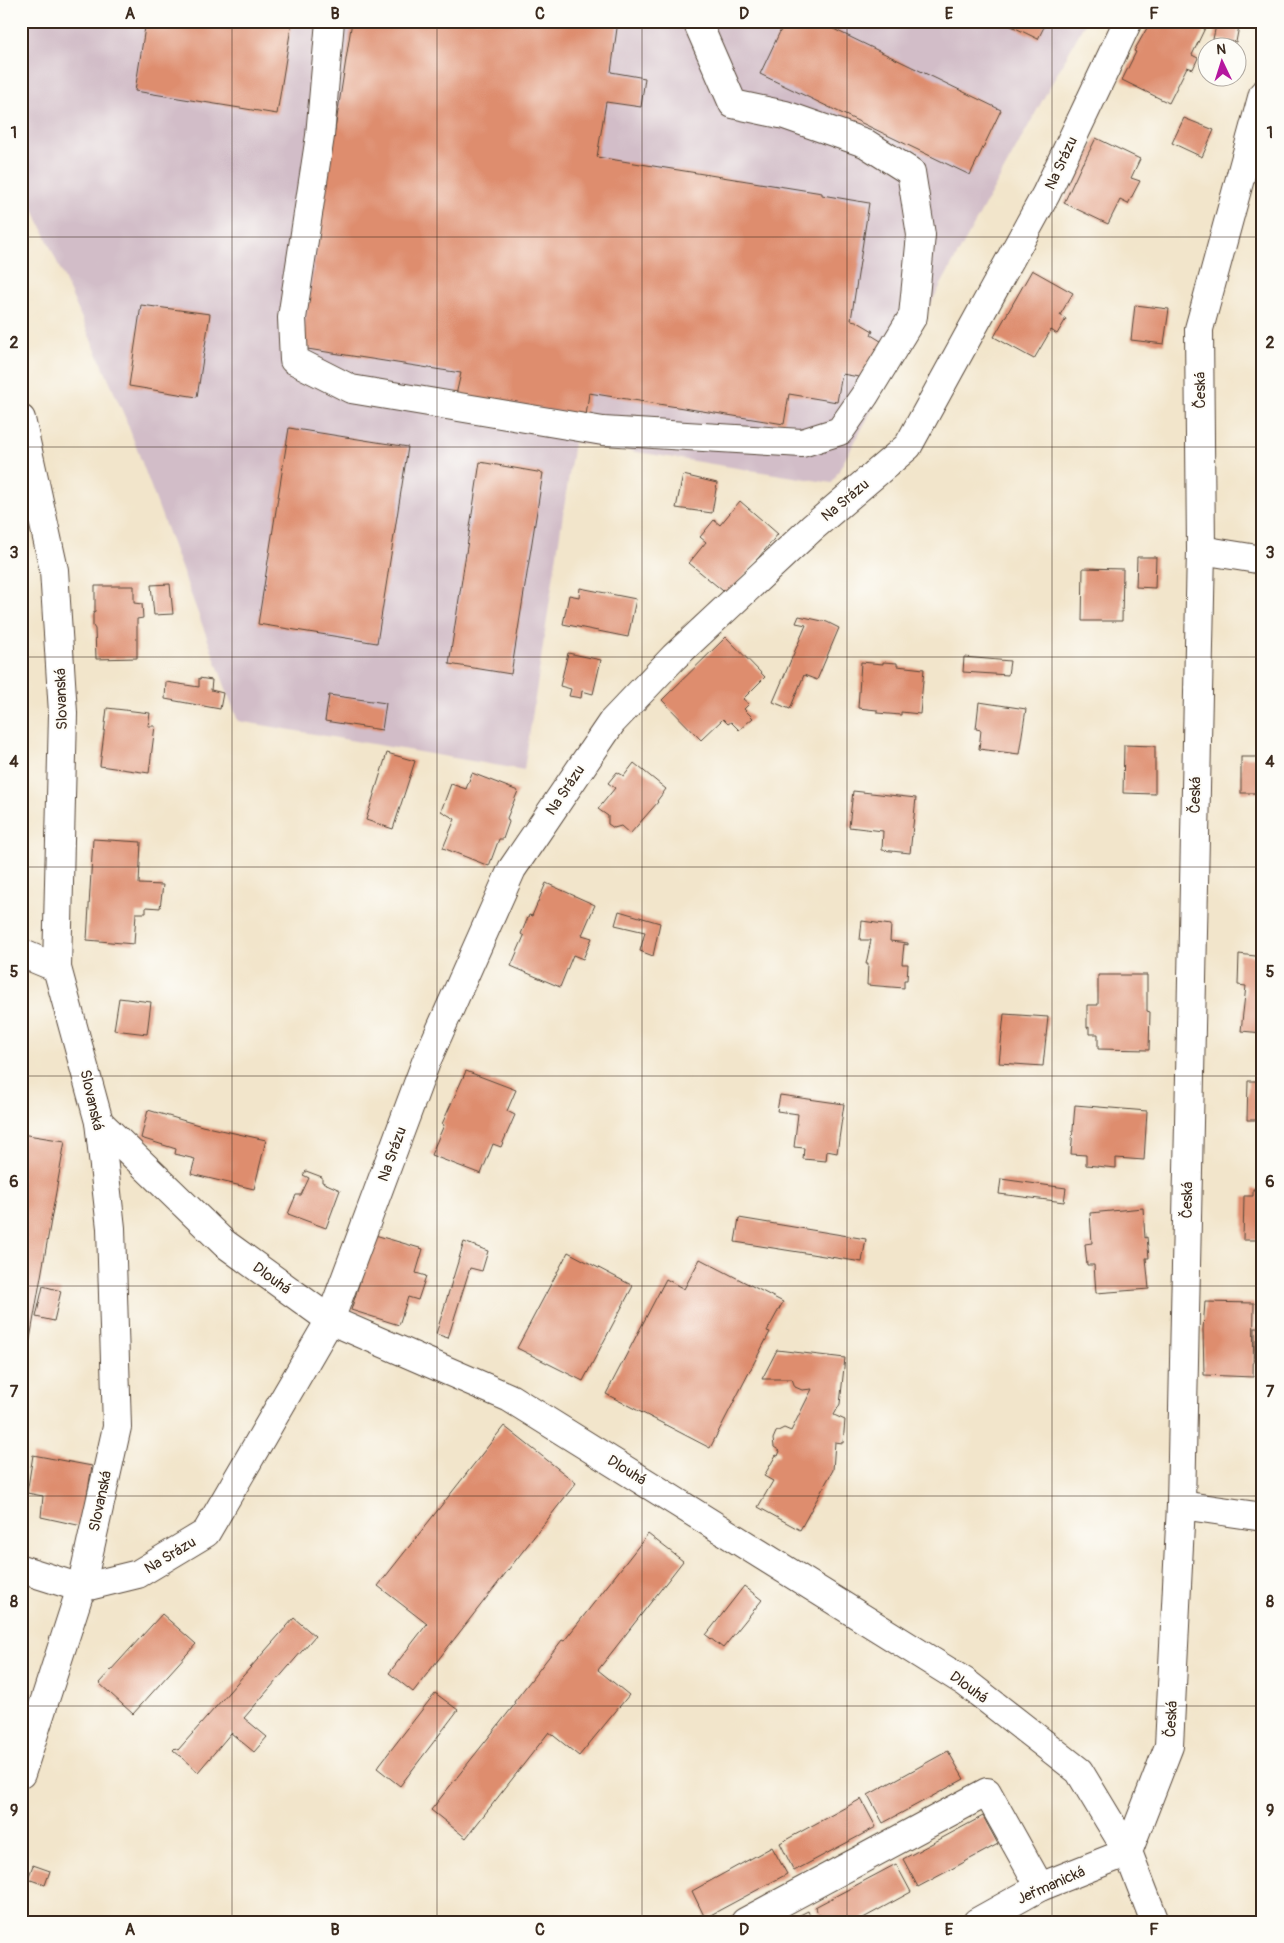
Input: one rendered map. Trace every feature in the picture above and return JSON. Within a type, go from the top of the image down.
[{"type":"street","points":[[330,21],[320,136],[292,318],[294,360],[350,389],[594,429],[802,443],[840,430],[865,395],[913,316],[921,235],[911,172],[865,143],[785,115],[733,104],[699,26],[700,21]]},
{"type":"street","name":"Na Srázu","points":[[81,1588],[138,1574],[206,1533],[330,1320],[426,1062],[512,869],[612,722],[674,657],[812,528],[908,446],[1046,194],[1128,21]]},
{"type":"street","name":"Česká","points":[[1128,1852],[1170,1746],[1180,1505],[1200,550],[1199,329],[1263,94]]},
{"type":"street","name":"Slovanská","points":[[21,419],[54,570],[63,713],[57,968],[99,1122],[111,1228],[117,1427],[81,1588],[21,1774]]},
{"type":"street","points":[[1200,550],[1263,560]]},
{"type":"street","points":[[21,953],[57,968]]},
{"type":"street","name":"Dlouhá","points":[[99,1122],[224,1243],[330,1320],[510,1398],[965,1682],[1079,1771],[1128,1852]]},
{"type":"street","points":[[1180,1505],[1263,1517]]},
{"type":"street","points":[[21,1569],[81,1588]]},
{"type":"street","points":[[744,1922],[987,1792],[1040,1887]]},
{"type":"street","points":[[1128,1852],[1149,1916]]},
{"type":"street","name":"Jeřmanická","points":[[977,1922],[1040,1887],[1128,1852]]},
{"type":"shaded area","points":[[21,21],[1086,21],[832,483],[574,442],[524,770],[238,721],[125,417],[21,180]]},
{"type":"building","points":[[146,21],[292,21],[277,114],[135,91]]},
{"type":"building","points":[[352,21],[618,21],[611,72],[645,78],[641,107],[606,102],[597,157],[822,193],[822,195],[869,203],[851,320],[873,331],[871,335],[889,346],[870,379],[842,374],[837,402],[789,394],[784,424],[589,393],[586,416],[456,395],[461,373],[301,348]]},
{"type":"building","points":[[785,21],[817,21],[1001,110],[970,175],[760,74]]},
{"type":"building","points":[[1001,21],[1047,21],[1038,39]]},
{"type":"building","points":[[1151,21],[1196,21],[1206,26],[1200,38],[1196,38],[1196,47],[1192,55],[1196,57],[1196,62],[1193,69],[1187,67],[1169,103],[1122,80],[1136,52],[1134,51]]},
{"type":"building","points":[[1217,21],[1240,21],[1237,38],[1213,38]]},
{"type":"building","points":[[1184,118],[1214,130],[1202,157],[1172,143]]},
{"type":"building","points":[[1096,138],[1140,159],[1131,178],[1140,181],[1128,204],[1120,200],[1108,224],[1064,203]]},
{"type":"building","points":[[1032,270],[1073,293],[1060,315],[1066,319],[1057,334],[1051,330],[1034,359],[994,337]]},
{"type":"building","points":[[141,305],[210,314],[197,397],[129,386]]},
{"type":"building","points":[[1135,305],[1169,309],[1164,344],[1131,340]]},
{"type":"building","points":[[289,428],[408,447],[377,643],[258,624]]},
{"type":"building","points":[[480,462],[543,473],[511,674],[449,664]]},
{"type":"building","points":[[683,475],[717,483],[712,513],[676,508]]},
{"type":"building","points":[[740,501],[778,534],[728,595],[689,563],[706,542],[700,537],[714,520],[720,525]]},
{"type":"building","points":[[1137,557],[1156,557],[1155,588],[1136,587]]},
{"type":"building","points":[[1083,568],[1123,569],[1122,621],[1082,621]]},
{"type":"building","points":[[170,584],[173,614],[154,615],[151,585]]},
{"type":"building","points":[[95,586],[134,586],[134,603],[142,604],[143,618],[137,619],[137,658],[96,659],[95,629],[93,626]]},
{"type":"building","points":[[580,588],[636,599],[628,637],[563,624],[569,595],[579,597]]},
{"type":"building","points":[[799,616],[827,622],[839,628],[817,680],[804,675],[790,709],[773,702],[806,625],[796,623]]},
{"type":"building","points":[[726,637],[765,677],[743,699],[749,704],[744,709],[753,718],[739,730],[731,722],[728,724],[723,719],[701,740],[662,700]]},
{"type":"building","points":[[568,653],[601,660],[593,694],[582,691],[581,698],[569,696],[571,689],[560,686]]},
{"type":"building","points":[[964,657],[1010,661],[1008,675],[963,672]]},
{"type":"building","points":[[861,662],[897,663],[897,666],[924,669],[920,714],[901,712],[901,715],[877,713],[877,710],[858,708]]},
{"type":"building","points":[[199,678],[212,680],[211,690],[223,693],[220,709],[165,699],[166,682],[199,687]]},
{"type":"building","points":[[329,695],[386,703],[382,730],[325,721]]},
{"type":"building","points":[[979,702],[1026,709],[1019,754],[979,749],[981,730],[976,729]]},
{"type":"building","points":[[107,708],[150,713],[148,726],[155,726],[149,773],[100,766]]},
{"type":"building","points":[[1259,728],[1263,728],[1263,744],[1259,744]]},
{"type":"building","points":[[1124,745],[1155,746],[1155,794],[1123,793]]},
{"type":"building","points":[[387,753],[415,761],[393,829],[366,820]]},
{"type":"building","points":[[1241,757],[1263,757],[1263,793],[1241,793]]},
{"type":"building","points":[[634,763],[666,789],[658,802],[630,834],[621,826],[614,828],[608,824],[608,816],[598,809],[615,788],[608,783],[617,772],[624,776]]},
{"type":"building","points":[[472,773],[518,791],[507,818],[509,822],[503,839],[499,839],[489,866],[443,848],[455,819],[441,811],[451,784],[466,789]]},
{"type":"building","points":[[853,791],[916,798],[910,853],[882,850],[883,831],[849,827]]},
{"type":"building","points":[[93,839],[141,842],[139,884],[163,885],[160,908],[146,907],[146,913],[136,913],[134,944],[87,940]]},
{"type":"building","points":[[546,883],[595,905],[582,935],[592,938],[583,959],[573,955],[560,987],[511,966],[524,936],[521,934],[529,915],[532,916]]},
{"type":"building","points":[[619,911],[660,923],[653,956],[640,951],[645,932],[615,925]]},
{"type":"building","points":[[862,921],[891,925],[890,941],[908,943],[908,945],[904,944],[902,964],[908,964],[907,980],[904,980],[904,988],[867,985],[868,964],[866,964],[871,940],[860,940]]},
{"type":"building","points":[[1239,954],[1263,957],[1263,1033],[1241,1031],[1246,986],[1238,985]]},
{"type":"building","points":[[1098,975],[1147,975],[1147,1011],[1150,1012],[1149,1050],[1098,1049],[1098,1034],[1089,1034],[1089,1027],[1087,1028],[1087,1005],[1098,1005]]},
{"type":"building","points":[[119,998],[151,1002],[147,1034],[114,1030]]},
{"type":"building","points":[[1004,1014],[1048,1017],[1043,1066],[999,1063]]},
{"type":"building","points":[[466,1071],[516,1090],[507,1111],[515,1115],[501,1147],[493,1144],[481,1174],[431,1155],[444,1125],[442,1124]]},
{"type":"building","points":[[1248,1081],[1263,1081],[1263,1120],[1247,1120]]},
{"type":"building","points":[[780,1095],[844,1104],[837,1153],[827,1151],[826,1161],[803,1159],[804,1148],[794,1147],[798,1114],[777,1111]]},
{"type":"building","points":[[1075,1105],[1147,1111],[1144,1160],[1116,1158],[1116,1168],[1086,1165],[1086,1155],[1071,1154]]},
{"type":"building","points":[[148,1110],[202,1126],[266,1140],[254,1189],[191,1174],[195,1159],[175,1154],[176,1149],[141,1138]]},
{"type":"building","points":[[21,1134],[65,1141],[22,1384],[21,1384]]},
{"type":"building","points":[[306,1171],[322,1177],[322,1182],[340,1190],[326,1228],[288,1214],[296,1195],[301,1195],[309,1178],[303,1175]]},
{"type":"building","points":[[1001,1179],[1066,1188],[1064,1202],[999,1194]]},
{"type":"building","points":[[1253,1189],[1263,1189],[1263,1240],[1243,1240],[1244,1196],[1253,1196]]},
{"type":"building","points":[[1143,1208],[1145,1238],[1147,1237],[1149,1258],[1146,1258],[1149,1289],[1096,1293],[1094,1265],[1087,1265],[1085,1244],[1092,1243],[1090,1213]]},
{"type":"building","points":[[739,1218],[866,1239],[862,1262],[735,1242]]},
{"type":"building","points":[[375,1235],[423,1249],[416,1273],[426,1276],[418,1300],[408,1297],[399,1325],[351,1310],[359,1280]]},
{"type":"building","points":[[464,1242],[488,1251],[482,1271],[470,1268],[448,1338],[436,1334]]},
{"type":"building","points":[[568,1252],[633,1286],[583,1381],[517,1348]]},
{"type":"building","points":[[700,1259],[783,1302],[767,1331],[770,1332],[710,1448],[606,1394],[666,1279],[684,1289]]},
{"type":"building","points":[[43,1286],[61,1291],[54,1321],[36,1317]]},
{"type":"building","points":[[1205,1302],[1254,1303],[1253,1377],[1204,1375],[1203,1329]]},
{"type":"building","points":[[1255,1328],[1263,1328],[1263,1362],[1255,1362]]},
{"type":"building","points":[[777,1350],[845,1358],[840,1404],[834,1415],[845,1420],[843,1443],[835,1442],[833,1470],[800,1530],[758,1507],[773,1481],[764,1476],[780,1451],[774,1447],[773,1439],[776,1432],[784,1428],[791,1431],[812,1389],[802,1390],[795,1387],[792,1379],[762,1379]]},
{"type":"building","points":[[1261,1418],[1263,1418],[1263,1464],[1259,1463]]},
{"type":"building","points":[[504,1426],[576,1483],[413,1692],[389,1673],[427,1624],[378,1586]]},
{"type":"building","points":[[33,1455],[92,1466],[82,1526],[41,1517],[43,1496],[27,1493]]},
{"type":"building","points":[[648,1534],[683,1561],[598,1670],[629,1695],[579,1756],[549,1732],[466,1838],[431,1810],[515,1704],[514,1702],[562,1640],[564,1641]]},
{"type":"building","points":[[744,1586],[762,1600],[723,1648],[706,1635]]},
{"type":"building","points":[[162,1614],[196,1644],[133,1714],[99,1683]]},
{"type":"building","points":[[294,1618],[315,1636],[244,1718],[267,1737],[254,1752],[231,1733],[198,1772],[173,1750],[175,1748],[178,1750]]},
{"type":"building","points":[[435,1693],[458,1710],[400,1786],[377,1768]]},
{"type":"building","points":[[948,1751],[964,1779],[883,1823],[868,1795]]},
{"type":"building","points":[[861,1799],[876,1827],[794,1871],[780,1843]]},
{"type":"building","points":[[983,1816],[998,1844],[918,1887],[903,1859]]},
{"type":"building","points":[[772,1847],[787,1874],[705,1918],[692,1891]]},
{"type":"building","points":[[896,1864],[911,1892],[856,1922],[823,1922],[815,1907]]},
{"type":"building","points":[[33,1865],[50,1871],[45,1885],[28,1879]]},
{"type":"building","points":[[808,1911],[813,1922],[788,1922],[794,1918]]}]
